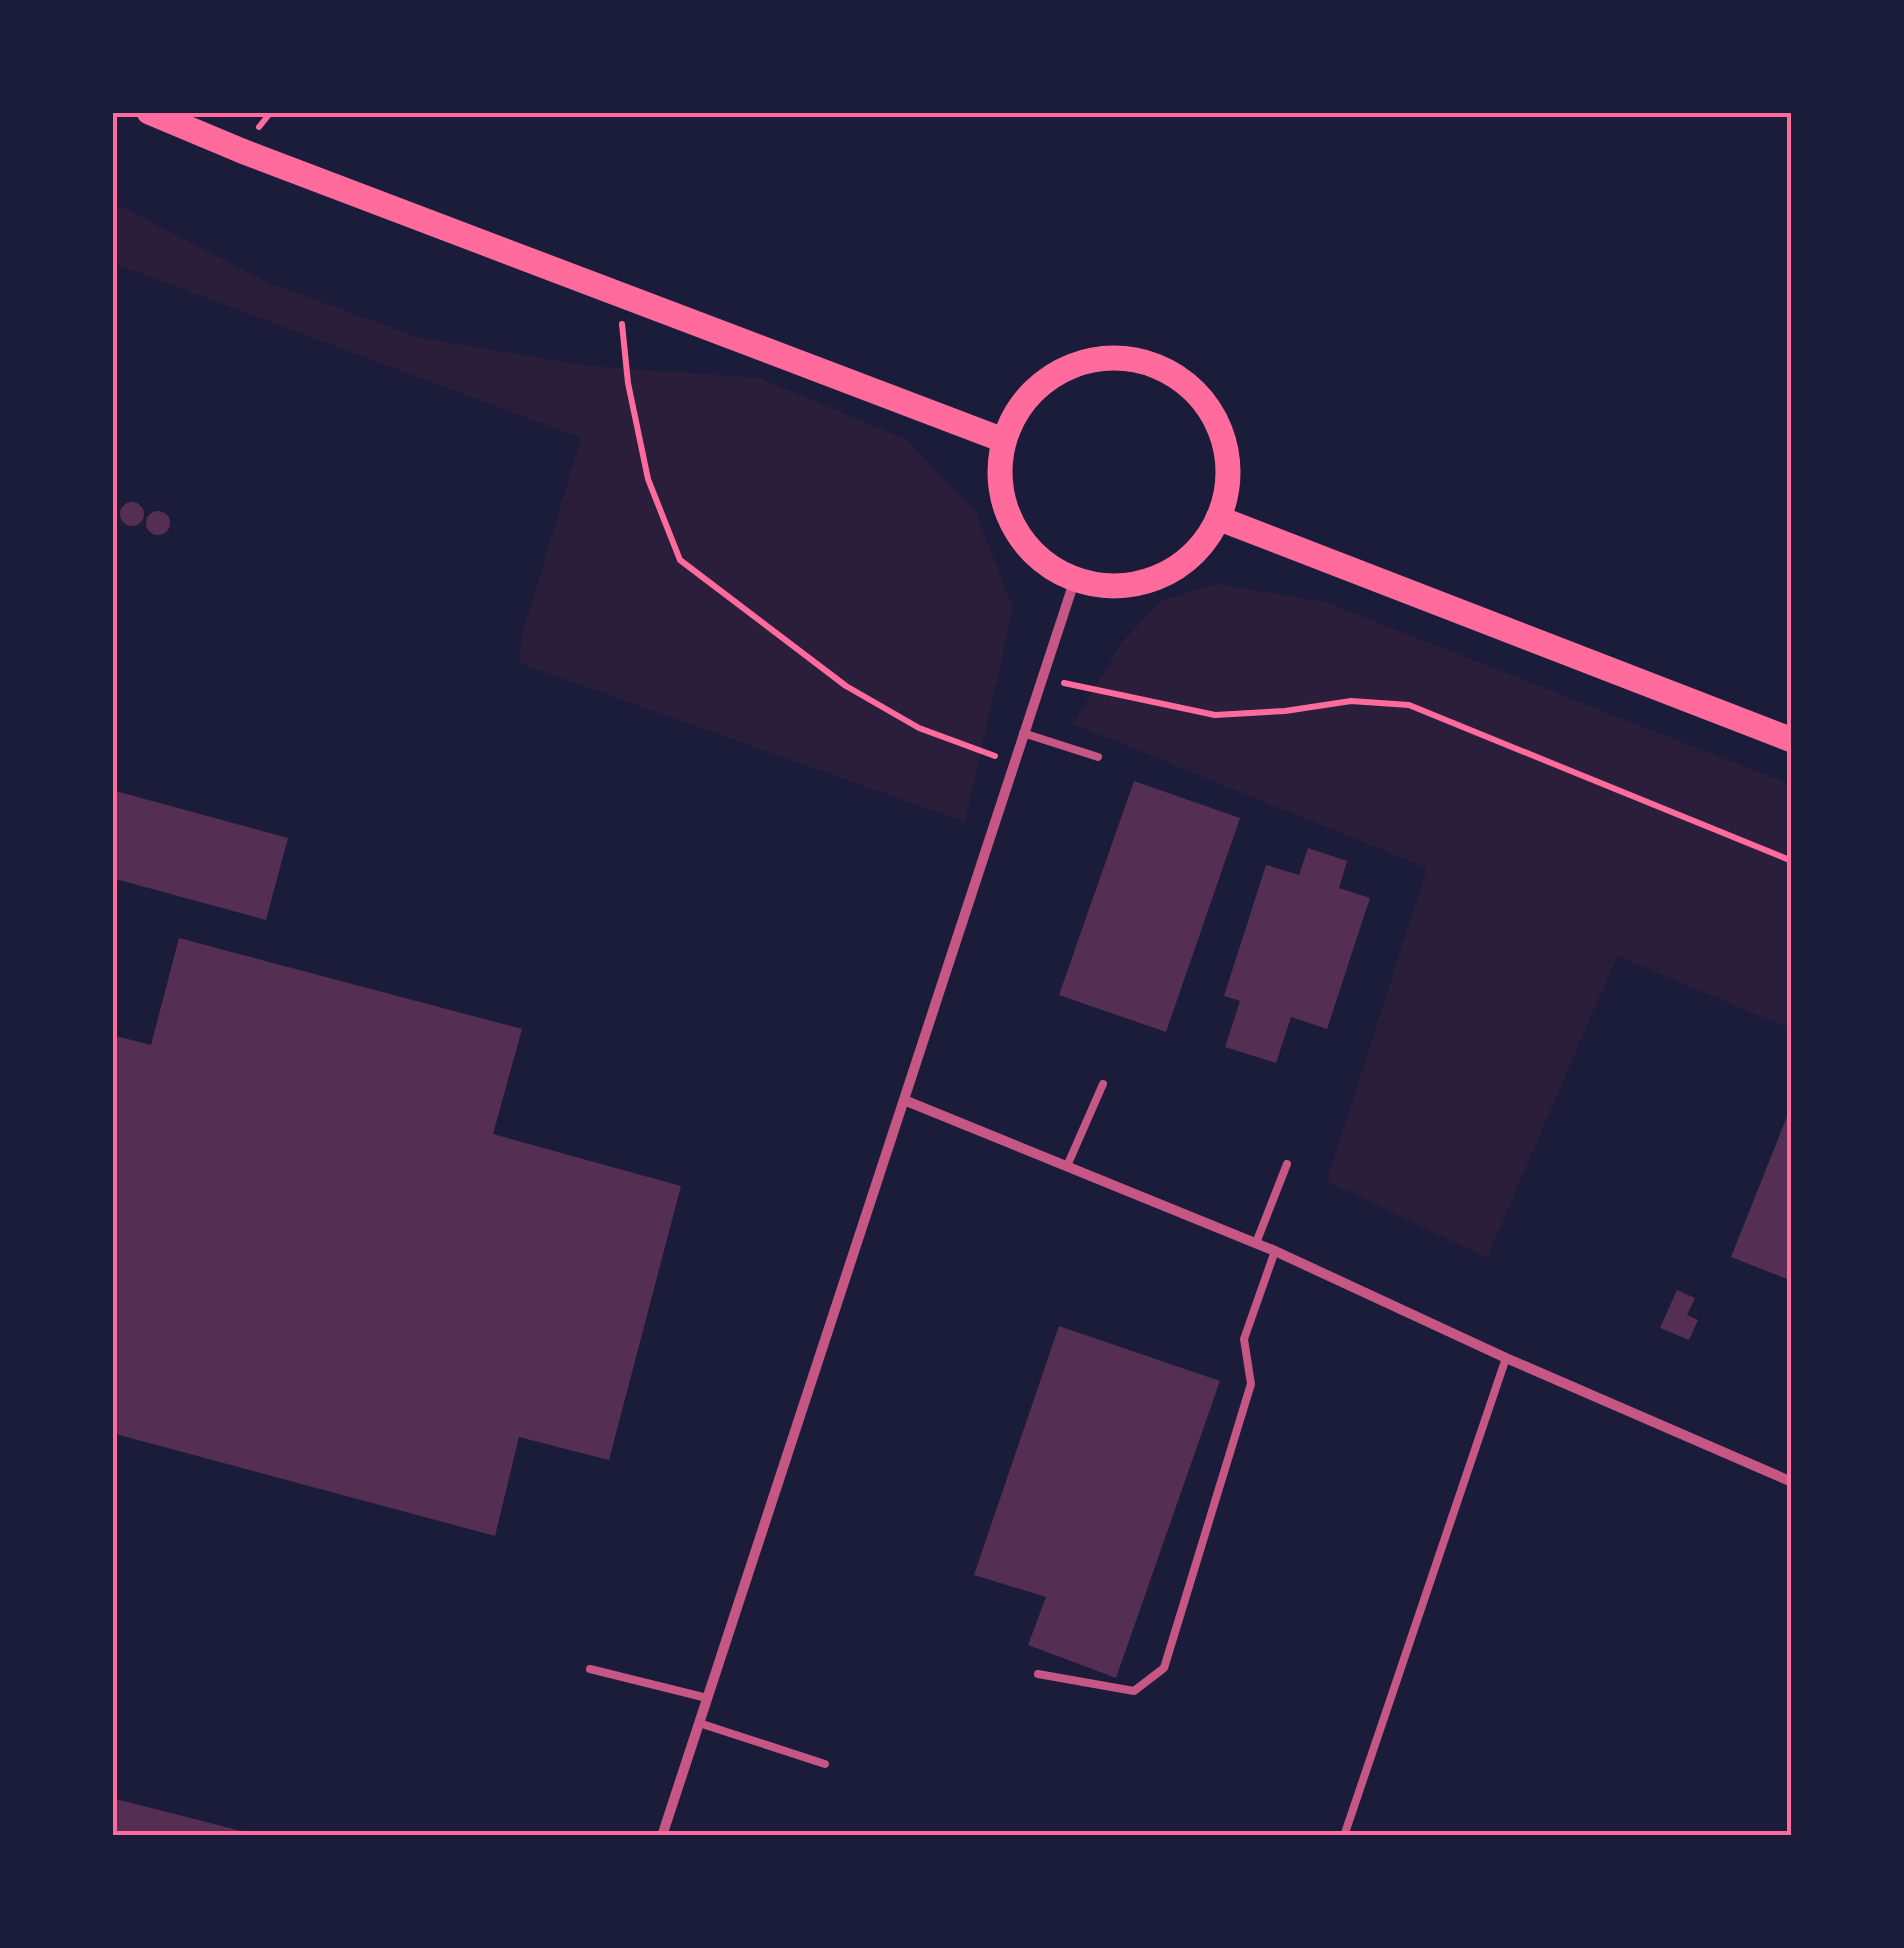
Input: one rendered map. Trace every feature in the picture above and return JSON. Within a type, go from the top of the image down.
[{"type":"main road","points":[[149,112],[1004,440]]},
{"type":"main road","points":[[1116,358],[1165,369],[1204,401],[1225,445],[1226,495],[1218,518],[1190,557],[1170,572],[1147,581],[1099,585],[1075,580],[1034,554],[1006,513],[999,464],[1013,417],[1046,379],[1068,367],[1116,358]]},
{"type":"main road","points":[[1218,518],[1792,740]]},
{"type":"street","points":[[662,1836],[1075,580]]},
{"type":"street","points":[[904,1100],[1276,1251],[1506,1358],[1792,1482]]},
{"type":"lane","points":[[1024,733],[1098,757]]},
{"type":"lane","points":[[1067,1166],[1103,1084]]},
{"type":"lane","points":[[1256,1243],[1287,1164]]},
{"type":"lane","points":[[1038,1674],[1134,1691],[1164,1668],[1252,1384],[1244,1339],[1276,1251]]},
{"type":"lane","points":[[1344,1836],[1506,1358]]},
{"type":"lane","points":[[590,1669],[707,1698]]},
{"type":"lane","points":[[699,1723],[825,1764]]},
{"type":"path","points":[[619,293],[628,383],[648,479],[680,560],[846,686],[919,728],[1013,763]]},
{"type":"path","points":[[1043,679],[1215,715],[1284,711],[1351,700],[1409,706],[1792,862]]},
{"type":"shaded area","points":[[112,202],[267,282],[417,337],[588,366],[760,378],[907,440],[976,512],[1013,608],[965,822],[519,663],[521,639],[581,438],[113,263]]},
{"type":"shaded area","points":[[1217,584],[1326,602],[1791,785],[1791,1029],[1617,956],[1487,1258],[1327,1181],[1427,868],[1073,724],[1122,642],[1162,600]]},
{"type":"building","points":[[132,502],[141,505],[141,523],[132,526],[123,523],[120,514],[123,505]]},
{"type":"building","points":[[158,511],[167,514],[167,532],[158,535],[149,532],[146,523],[149,514]]},
{"type":"building","points":[[1134,781],[1240,818],[1166,1032],[1059,995]]},
{"type":"building","points":[[112,790],[288,838],[266,920],[112,878]]},
{"type":"building","points":[[1308,848],[1347,861],[1339,888],[1370,898],[1327,1029],[1291,1017],[1276,1063],[1225,1047],[1240,1001],[1224,996],[1266,865],[1299,875]]},
{"type":"building","points":[[179,938],[522,1029],[493,1134],[681,1186],[609,1460],[519,1437],[495,1536],[112,1433],[112,1035],[151,1045]]},
{"type":"building","points":[[1792,1104],[1792,1281],[1731,1257]]},
{"type":"building","points":[[1677,1290],[1695,1298],[1687,1315],[1698,1320],[1689,1340],[1660,1328]]},
{"type":"building","points":[[1059,1326],[1220,1381],[1116,1678],[1028,1645],[1046,1597],[974,1575]]},
{"type":"building","points":[[112,1798],[253,1834],[253,1836],[112,1836]]}]
